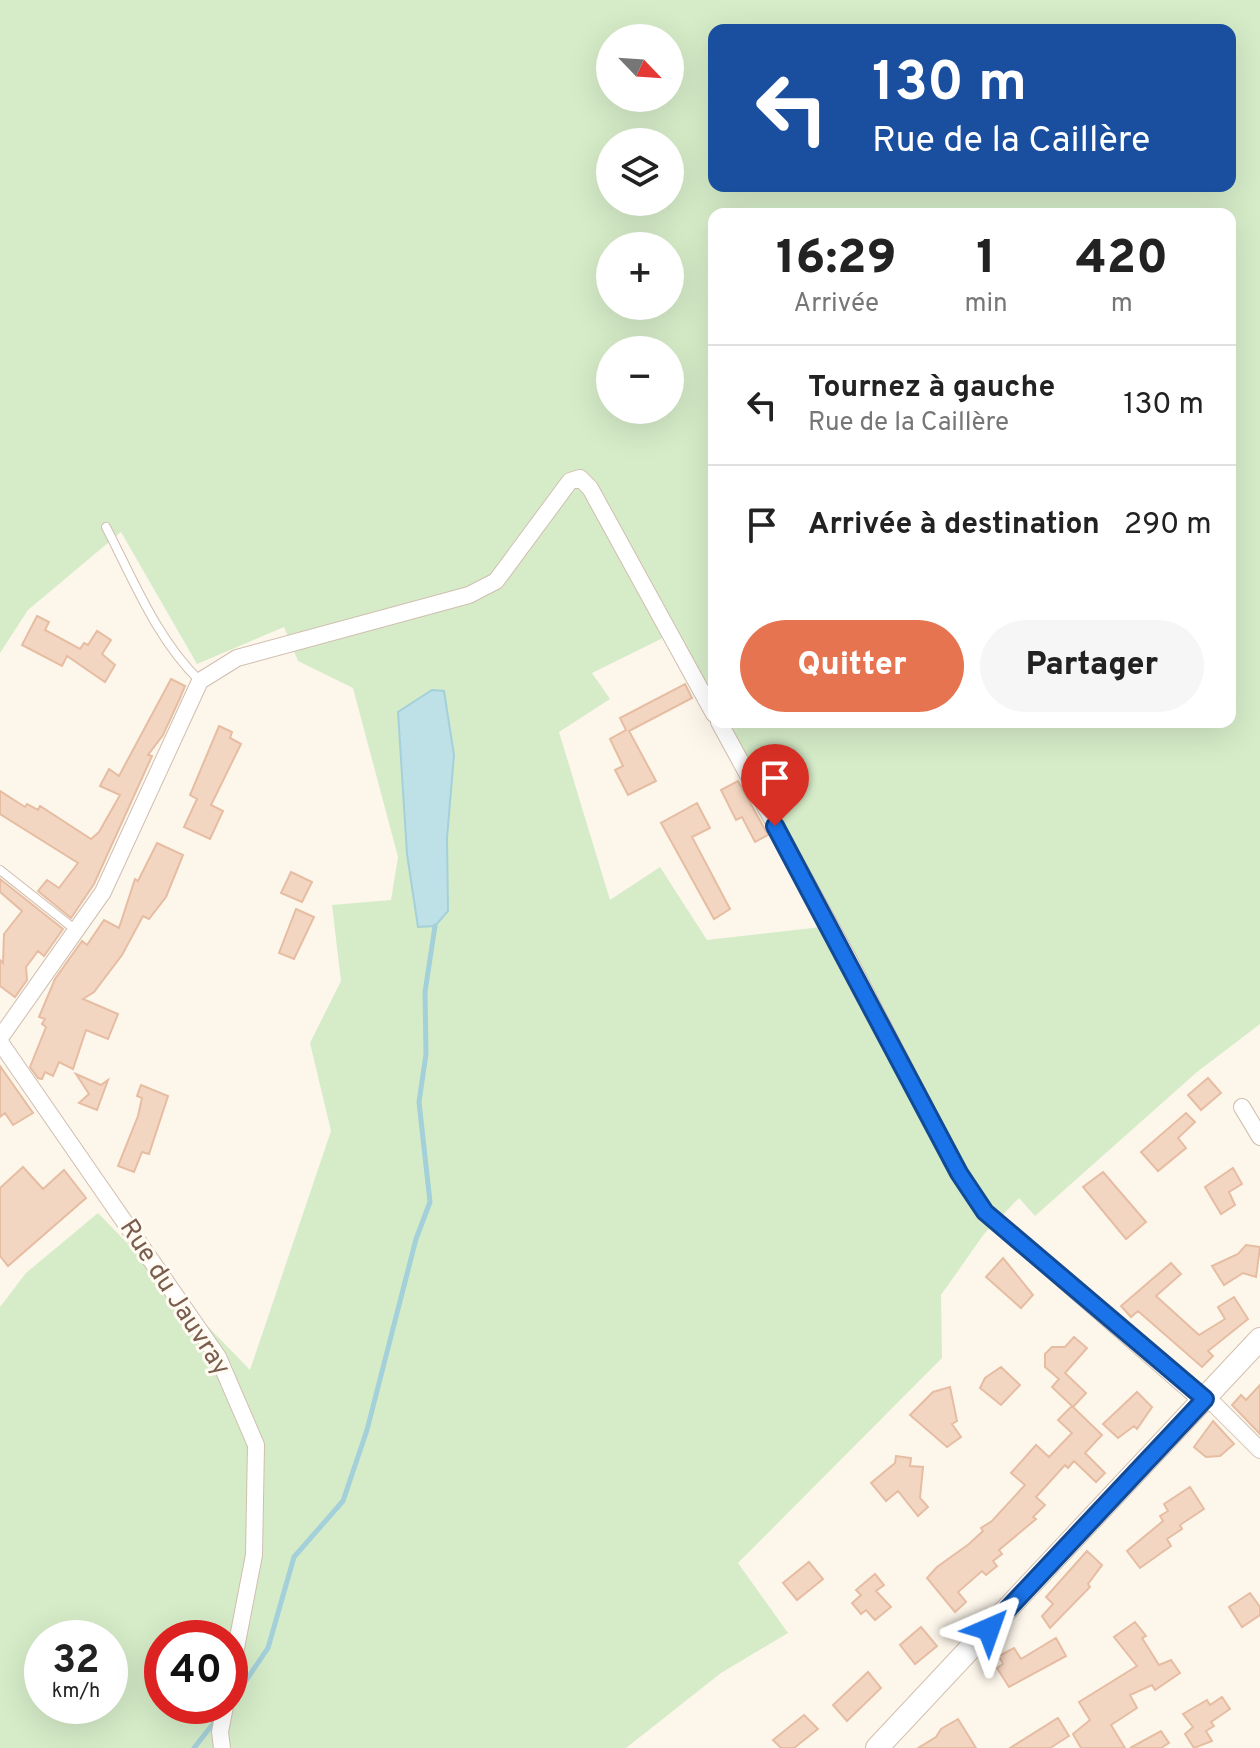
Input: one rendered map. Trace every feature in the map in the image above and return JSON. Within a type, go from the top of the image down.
[{"type":"street","points":[[0,1040],[103,892],[200,681],[237,658],[469,595],[496,581],[557,493],[570,481],[580,478],[590,488],[708,703]]},
{"type":"street","points":[[722,728],[847,956],[959,1173],[985,1212],[1205,1399],[1260,1450]]},
{"type":"street","name":"Rue du Jauvray","points":[[0,1040],[218,1357],[256,1445],[258,1500],[254,1555],[241,1620]]},
{"type":"street","points":[[1242,1107],[1260,1137]]},
{"type":"street","points":[[877,1748],[1260,1339]]},
{"type":"street","points":[[222,1724],[222,1748]]},
{"type":"lane","points":[[106,527],[155,622],[180,662],[200,681]]},
{"type":"lane","points":[[0,870],[78,931]]},
{"type":"green space","points":[[0,0],[1260,0],[1260,1024],[1197,1072],[1035,1216],[1019,1198],[984,1234],[941,1295],[942,1358],[738,1563],[788,1633],[721,1673],[626,1748],[0,1748],[0,1307],[26,1273],[98,1213],[250,1370],[331,1131],[310,1043],[341,981],[332,905],[391,900],[398,857],[353,688],[298,661],[284,627],[197,664],[121,532],[28,610],[0,653]]},
{"type":"water","points":[[432,690],[444,691],[454,755],[447,838],[448,911],[435,926],[418,927],[407,854],[398,712]]},
{"type":"building","points":[[37,616],[49,622],[45,630],[80,649],[84,643],[88,645],[97,631],[111,640],[102,654],[115,665],[105,682],[67,656],[62,666],[22,645]]},
{"type":"building","points":[[171,679],[185,686],[180,698],[163,735],[148,755],[152,756],[94,884],[71,918],[38,891],[47,880],[59,888],[78,863],[0,814],[0,791],[25,807],[27,804],[38,810],[40,806],[91,839],[99,832],[120,795],[100,786],[109,769],[119,776]]},
{"type":"building","points":[[685,684],[692,698],[629,731],[656,781],[628,795],[615,770],[623,766],[610,739],[626,730],[620,718]]},
{"type":"building","points":[[219,726],[232,732],[230,738],[241,744],[211,805],[223,811],[210,839],[184,827],[197,799],[190,795]]},
{"type":"building","points":[[738,781],[768,835],[755,842],[742,817],[736,820],[721,790]]},
{"type":"building","points":[[697,803],[710,828],[692,837],[730,909],[714,919],[661,823]]},
{"type":"building","points":[[157,843],[183,855],[166,897],[149,919],[143,916],[122,955],[94,992],[83,999],[118,1014],[108,1039],[86,1030],[73,1069],[59,1062],[53,1076],[45,1072],[42,1079],[38,1078],[30,1067],[46,1027],[42,1024],[45,1019],[39,1017],[55,979],[82,941],[87,945],[104,920],[119,928],[135,879],[138,881]]},
{"type":"building","points":[[291,872],[312,882],[302,902],[281,893]]},
{"type":"building","points":[[0,879],[63,929],[44,956],[38,951],[26,967],[27,980],[15,997],[0,986],[0,960],[3,963],[4,934],[22,911],[0,892]]},
{"type":"building","points":[[296,909],[314,917],[294,959],[279,953]]},
{"type":"building","points":[[0,1066],[33,1113],[13,1125],[5,1113],[0,1117]]},
{"type":"building","points":[[76,1074],[101,1085],[108,1080],[97,1110],[79,1103],[89,1094]]},
{"type":"building","points":[[1208,1078],[1221,1093],[1201,1110],[1188,1095]]},
{"type":"building","points":[[141,1085],[168,1096],[149,1154],[142,1152],[134,1172],[118,1166],[138,1116],[142,1098],[137,1096]]},
{"type":"building","points":[[1186,1113],[1195,1122],[1178,1138],[1186,1148],[1158,1171],[1141,1152]]},
{"type":"building","points":[[23,1167],[43,1189],[64,1170],[86,1198],[8,1266],[0,1256],[0,1188]]},
{"type":"building","points":[[1233,1168],[1242,1184],[1229,1192],[1235,1205],[1221,1214],[1205,1187]]},
{"type":"building","points":[[1103,1172],[1146,1222],[1126,1239],[1083,1187]]},
{"type":"building","points":[[1246,1245],[1260,1247],[1256,1277],[1243,1273],[1224,1285],[1212,1266],[1238,1254]]},
{"type":"building","points":[[1003,1258],[1033,1295],[1021,1308],[986,1277]]},
{"type":"building","points":[[1171,1263],[1181,1274],[1156,1296],[1199,1335],[1225,1319],[1218,1307],[1234,1297],[1248,1319],[1208,1351],[1213,1356],[1202,1367],[1138,1311],[1131,1317],[1121,1306]]},
{"type":"building","points":[[1074,1337],[1087,1348],[1065,1373],[1086,1393],[1073,1407],[1102,1435],[1085,1453],[1105,1473],[1096,1482],[1074,1461],[1068,1468],[1065,1465],[1036,1497],[1045,1505],[1033,1517],[1036,1519],[999,1550],[1002,1554],[993,1561],[997,1566],[986,1575],[982,1571],[958,1592],[966,1602],[955,1612],[927,1578],[983,1531],[981,1528],[992,1521],[1025,1485],[1011,1473],[1036,1445],[1049,1457],[1072,1433],[1058,1420],[1072,1406],[1052,1387],[1059,1379],[1045,1367],[1045,1354],[1052,1347],[1065,1347]]},
{"type":"building","points":[[1001,1367],[1020,1385],[1001,1405],[980,1388],[985,1378]]},
{"type":"building","points":[[1260,1385],[1260,1434],[1232,1405],[1241,1395],[1246,1400]]},
{"type":"building","points":[[950,1387],[957,1421],[952,1424],[961,1437],[947,1447],[910,1415],[933,1392]]},
{"type":"building","points":[[1137,1392],[1152,1407],[1137,1429],[1134,1426],[1118,1438],[1103,1424]]},
{"type":"building","points":[[1213,1421],[1234,1444],[1220,1456],[1206,1457],[1194,1447]]},
{"type":"building","points":[[896,1456],[911,1458],[910,1466],[923,1467],[920,1498],[928,1507],[918,1516],[898,1491],[886,1501],[871,1483],[895,1463]]},
{"type":"building","points":[[1190,1487],[1204,1509],[1180,1525],[1182,1529],[1167,1539],[1171,1546],[1140,1568],[1127,1551],[1163,1521],[1160,1516],[1168,1511],[1164,1504]]},
{"type":"building","points":[[1087,1551],[1102,1565],[1088,1584],[1090,1587],[1050,1628],[1042,1616],[1053,1604],[1046,1597]]},
{"type":"building","points":[[809,1562],[823,1579],[797,1600],[783,1583]]},
{"type":"building","points":[[875,1574],[884,1585],[876,1591],[891,1607],[875,1620],[866,1610],[861,1614],[852,1603],[861,1595],[856,1590]]},
{"type":"building","points":[[1250,1593],[1260,1607],[1260,1615],[1242,1627],[1229,1607]]},
{"type":"building","points":[[1135,1622],[1146,1636],[1142,1638],[1159,1665],[1171,1660],[1180,1673],[1155,1690],[1152,1685],[1130,1695],[1137,1708],[1111,1725],[1125,1748],[1081,1748],[1073,1734],[1090,1720],[1079,1702],[1137,1666],[1114,1637]]},
{"type":"building","points":[[921,1627],[937,1646],[915,1664],[900,1645]]},
{"type":"building","points":[[1056,1638],[1066,1656],[1009,1687],[997,1668],[1003,1664],[999,1656],[1014,1648],[1021,1659]]},
{"type":"building","points":[[868,1672],[881,1688],[847,1721],[833,1705]]},
{"type":"building","points":[[1222,1697],[1230,1709],[1211,1722],[1214,1726],[1206,1731],[1212,1741],[1194,1748],[1185,1734],[1193,1727],[1183,1714],[1207,1700],[1210,1705]]},
{"type":"building","points":[[804,1715],[818,1729],[794,1748],[781,1748],[773,1740]]},
{"type":"building","points":[[1058,1718],[1069,1736],[1050,1748],[1010,1748]]},
{"type":"building","points":[[958,1719],[976,1748],[918,1748],[936,1737],[941,1729]]},
{"type":"building","points":[[1161,1731],[1169,1743],[1161,1748],[1130,1748]]},
{"type":"waterway","points":[[248,1677],[268,1648],[294,1557],[343,1501],[367,1430],[416,1239],[430,1202],[419,1102],[426,1054],[425,992],[435,926]]},
{"type":"waterway","points":[[194,1748],[213,1724]]},
{"type":"route","points":[[775,826],[847,956],[959,1173],[985,1212],[1194,1394],[1205,1399],[989,1629]]}]
